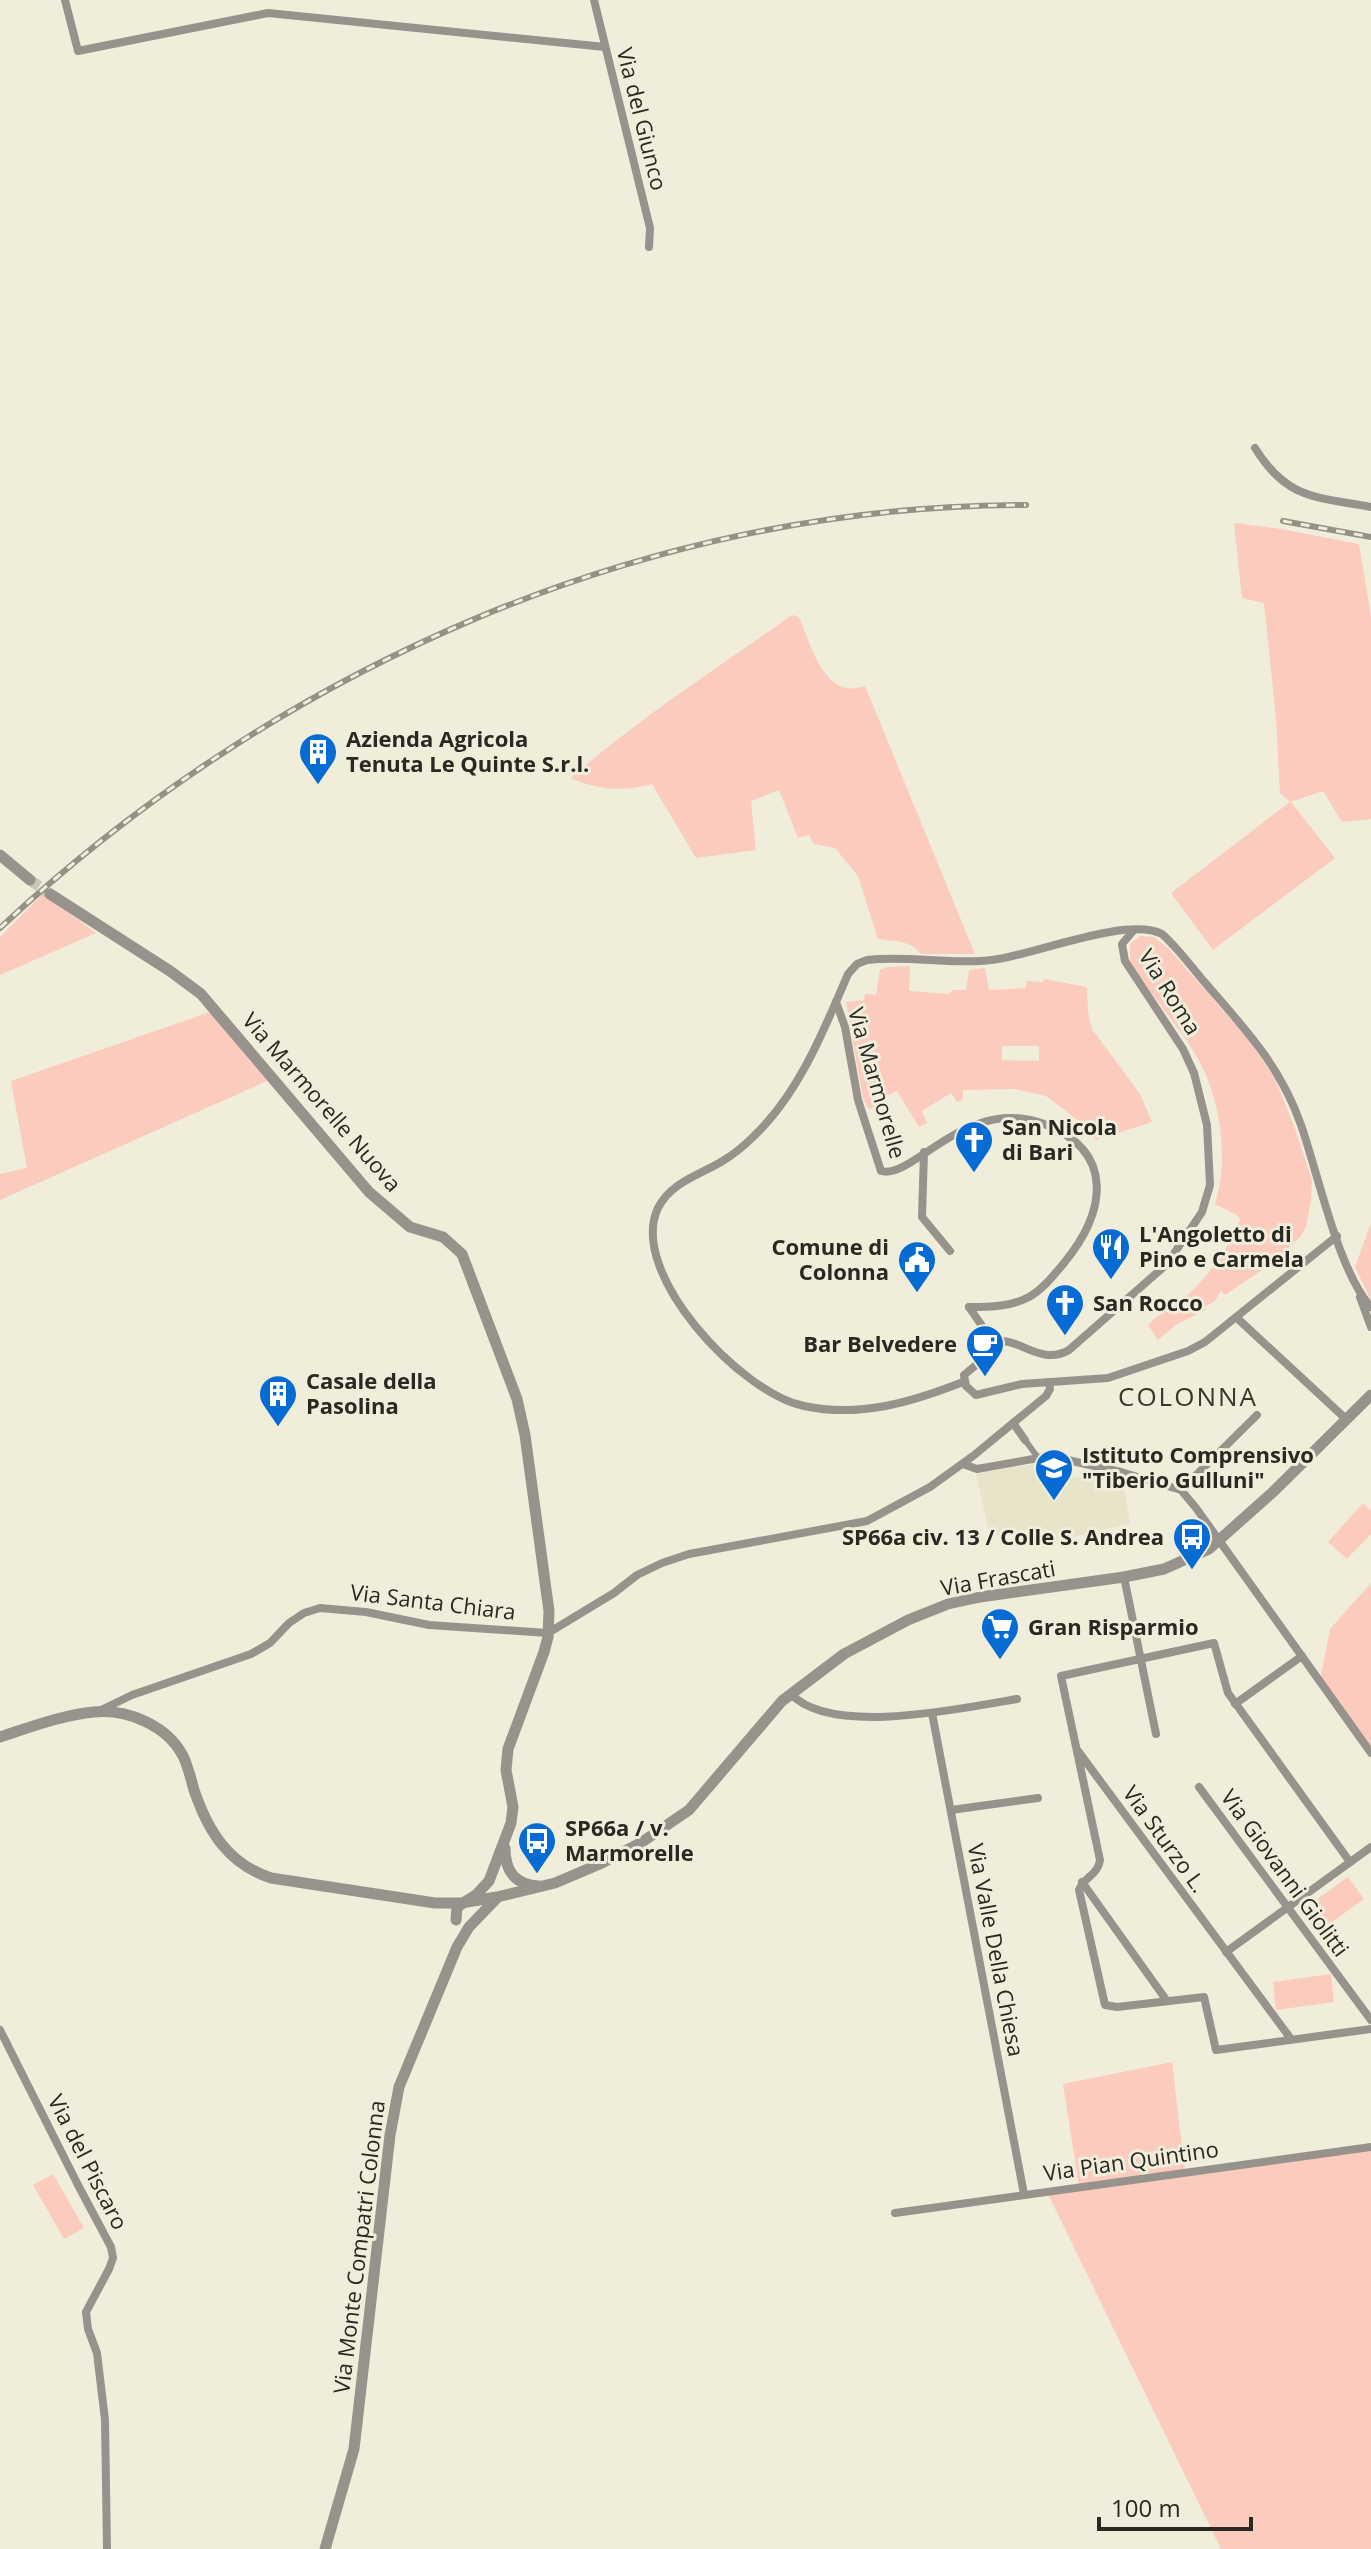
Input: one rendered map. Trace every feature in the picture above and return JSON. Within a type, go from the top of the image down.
[{"type":"street","points":[[65,0],[78,51],[268,13],[605,47]]},
{"type":"street","name":"Via del Giunco","points":[[594,0],[650,228],[649,247]]},
{"type":"street","points":[[1255,448],[1274,475],[1292,489],[1326,500],[1371,507]]},
{"type":"street","points":[[0,855],[30,880]]},
{"type":"street","name":"Via Marmorelle Nuova","points":[[50,894],[201,994],[369,1192],[410,1227],[443,1237],[462,1254],[517,1399],[523,1423],[547,1596],[548,1633],[544,1652],[508,1749],[507,1776],[514,1811],[505,1843],[489,1881],[457,1907],[456,1920]]},
{"type":"street","points":[[964,1384],[911,1401],[872,1409],[830,1410],[786,1401],[747,1378],[715,1348],[672,1290],[655,1255],[653,1226],[664,1198],[682,1183],[731,1156],[775,1115],[791,1090],[851,969],[867,960],[993,960],[1104,933],[1134,931]]},
{"type":"street","name":"Via Roma","points":[[993,1342],[1003,1341],[1034,1352],[1057,1355],[1069,1350],[1156,1276],[1190,1232],[1209,1192],[1208,1137],[1199,1085],[1183,1049],[1125,961],[1122,944],[1134,931],[1153,931],[1165,937],[1267,1056],[1290,1097],[1357,1288],[1371,1307]]},
{"type":"street","name":"Via Marmorelle","points":[[836,1002],[843,1021],[858,1100],[878,1167],[884,1173],[894,1171],[924,1152]]},
{"type":"street","points":[[950,1251],[922,1217],[924,1152],[974,1124],[1014,1118],[1049,1127],[1070,1140],[1084,1154],[1098,1184],[1096,1206],[1083,1236],[1064,1263],[1042,1288],[1028,1297],[1010,1304],[969,1307],[993,1342],[987,1356],[967,1370],[964,1384],[978,1396],[1022,1384],[1108,1378],[1188,1351],[1237,1318],[1337,1236]]},
{"type":"street","points":[[1357,1288],[1371,1327]]},
{"type":"street","points":[[1237,1318],[1346,1419]]},
{"type":"street","points":[[548,1633],[614,1593],[637,1575],[662,1563],[689,1554],[867,1521],[911,1498],[963,1464],[1046,1396],[1050,1389],[1049,1382]]},
{"type":"street","name":"Via Frascati","points":[[424,1902],[466,1902],[525,1892],[555,1883],[626,1851],[679,1818],[772,1711],[791,1694],[844,1654],[875,1636],[948,1604],[1015,1591],[1124,1577],[1164,1569],[1184,1561],[1219,1541],[1369,1395]]},
{"type":"street","points":[[1181,1490],[1257,1415]]},
{"type":"street","points":[[1013,1423],[1039,1459]]},
{"type":"street","points":[[963,1464],[977,1469],[1050,1456],[1181,1490],[1371,1753]]},
{"type":"street","points":[[1124,1577],[1156,1734]]},
{"type":"street","name":"Via Santa Chiara","points":[[98,1712],[132,1695],[251,1654],[270,1643],[289,1623],[312,1611],[329,1608],[429,1625],[548,1633]]},
{"type":"street","points":[[1350,1862],[1228,1693],[1214,1643],[1061,1676],[1100,1860],[1096,1872],[1082,1882],[1079,1890],[1105,2005],[1117,2007],[1204,1997],[1216,2050],[1371,2029]]},
{"type":"street","points":[[1235,1704],[1302,1656]]},
{"type":"street","points":[[791,1694],[803,1704],[840,1716],[932,1713],[1017,1699]]},
{"type":"street","points":[[0,1737],[98,1712],[118,1712],[138,1718],[173,1742],[184,1758],[211,1831],[223,1848],[247,1867],[281,1880],[445,1908],[456,1920],[452,1957]]},
{"type":"street","name":"Via Valle Della Chiesa","points":[[932,1713],[1024,2194]]},
{"type":"street","name":"Via Sturzo L.","points":[[1075,1747],[1291,2039]]},
{"type":"street","name":"Via Giovanni Giolitti","points":[[1199,1787],[1371,2020]]},
{"type":"street","points":[[951,1810],[1038,1798]]},
{"type":"street","name":"Via Marmorelle Nuova","points":[[505,1843],[507,1867],[517,1880],[534,1886],[555,1883]]},
{"type":"street","points":[[1226,1952],[1371,1847]]},
{"type":"street","points":[[1082,1882],[1167,2001]]},
{"type":"street","points":[[452,1957],[474,1921],[497,1897]]},
{"type":"street","points":[[466,1902],[474,1908],[474,1921]]},
{"type":"street","name":"Via Monte Compatri Colonna","points":[[325,2549],[354,2449],[394,2105],[452,1957]]},
{"type":"street","name":"Via del Piscaro","points":[[0,2030],[111,2247],[113,2258],[109,2269],[86,2312],[88,2329],[97,2353],[105,2420],[107,2549]]},
{"type":"street","name":"Via Pian Quintino","points":[[895,2213],[1371,2147]]},
{"type":"shaded area","points":[[1234,523],[1359,544],[1371,616],[1371,819],[1342,822],[1323,791],[1291,802],[1335,858],[1213,950],[1171,893],[1290,802],[1280,793],[1264,603],[1242,598]]},
{"type":"shaded area","points":[[792,615],[799,617],[814,655],[829,678],[851,688],[865,686],[975,954],[921,954],[907,944],[878,939],[858,876],[835,848],[814,844],[809,835],[798,838],[779,790],[751,801],[756,850],[696,858],[652,784],[611,788],[571,778],[652,714]]},
{"type":"shaded area","points":[[43,894],[96,933],[0,975],[0,937]]},
{"type":"shaded area","points":[[1140,936],[1154,937],[1169,949],[1249,1040],[1275,1079],[1312,1180],[1306,1227],[1281,1257],[1225,1295],[1221,1291],[1215,1301],[1205,1307],[1206,1310],[1177,1324],[1158,1340],[1148,1325],[1184,1299],[1201,1281],[1224,1252],[1240,1220],[1237,1215],[1215,1204],[1222,1149],[1212,1092],[1190,1046],[1130,961],[1130,944]]},
{"type":"shaded area","points":[[910,966],[909,991],[950,994],[952,990],[966,990],[969,970],[985,968],[989,990],[1026,988],[1026,981],[1043,982],[1044,979],[1087,987],[1092,1029],[1140,1094],[1152,1122],[1096,1140],[1084,1125],[1046,1096],[1015,1089],[963,1090],[963,1100],[957,1102],[951,1093],[922,1111],[927,1123],[919,1127],[897,1091],[872,1103],[874,1107],[869,1109],[863,1098],[846,1002],[864,1000],[865,994],[876,995],[880,970]],"holes":[[[1002,1046],[1039,1046],[1039,1061],[1002,1060]]]},
{"type":"shaded area","points":[[210,1012],[267,1081],[0,1200],[0,1174],[27,1168],[11,1081]]},
{"type":"shaded area","points":[[1371,1223],[1371,1300],[1355,1267]]},
{"type":"shaded area","name":"Istituto Comprensivo \"Tiberio Gulluni\"","points":[[1050,1461],[1062,1462],[1068,1477],[1117,1476],[1123,1480],[1130,1524],[1033,1546],[1029,1530],[990,1536],[976,1474]]},
{"type":"shaded area","points":[[1363,1503],[1371,1511],[1371,1534],[1347,1559],[1328,1542]]},
{"type":"shaded area","points":[[1371,1583],[1371,1753],[1320,1681],[1330,1629]]},
{"type":"shaded area","points":[[1348,1877],[1364,1899],[1317,1933],[1301,1911]]},
{"type":"shaded area","points":[[1331,1974],[1334,2002],[1276,2010],[1273,1982]]},
{"type":"shaded area","points":[[1172,2062],[1185,2172],[1371,2146],[1371,2549],[1221,2549],[1046,2190],[1079,2186],[1063,2084]]},
{"type":"shaded area","points":[[53,2174],[84,2228],[64,2239],[33,2185]]},
{"type":"tunnel","points":[[30,880],[50,894]]},
{"type":"railway","points":[[0,928],[108,835],[223,753],[346,680],[474,619],[607,571],[743,535],[884,513],[1026,505]]},
{"type":"railway","points":[[1283,521],[1371,537]]},
{"type":"place","name":"Azienda Agricola Tenuta Le Quinte S.r.l.","points":[[318,786]]},
{"type":"place","name":"San Nicola di Bari","points":[[974,1174]]},
{"type":"place","name":"L'Angoletto di Pino e Carmela","points":[[1111,1281]]},
{"type":"place","name":"Comune di Colonna","points":[[917,1294]]},
{"type":"place","name":"San Rocco","points":[[1065,1337]]},
{"type":"place","name":"Bar Belvedere","points":[[985,1378]]},
{"type":"place","name":"Casale della Pasolina","points":[[278,1428]]},
{"type":"place","name":"Istituto Comprensivo \"Tiberio Gulluni\"","points":[[1054,1502]]},
{"type":"place","name":"SP66a civ. 13 / Colle S. Andrea","points":[[1192,1571]]},
{"type":"place","name":"Gran Risparmio","points":[[1000,1661]]},
{"type":"place","name":"SP66a / v. Marmorelle","points":[[537,1875]]},
{"type":"district","name":"COLONNA","points":[[1188,1397]]}]
